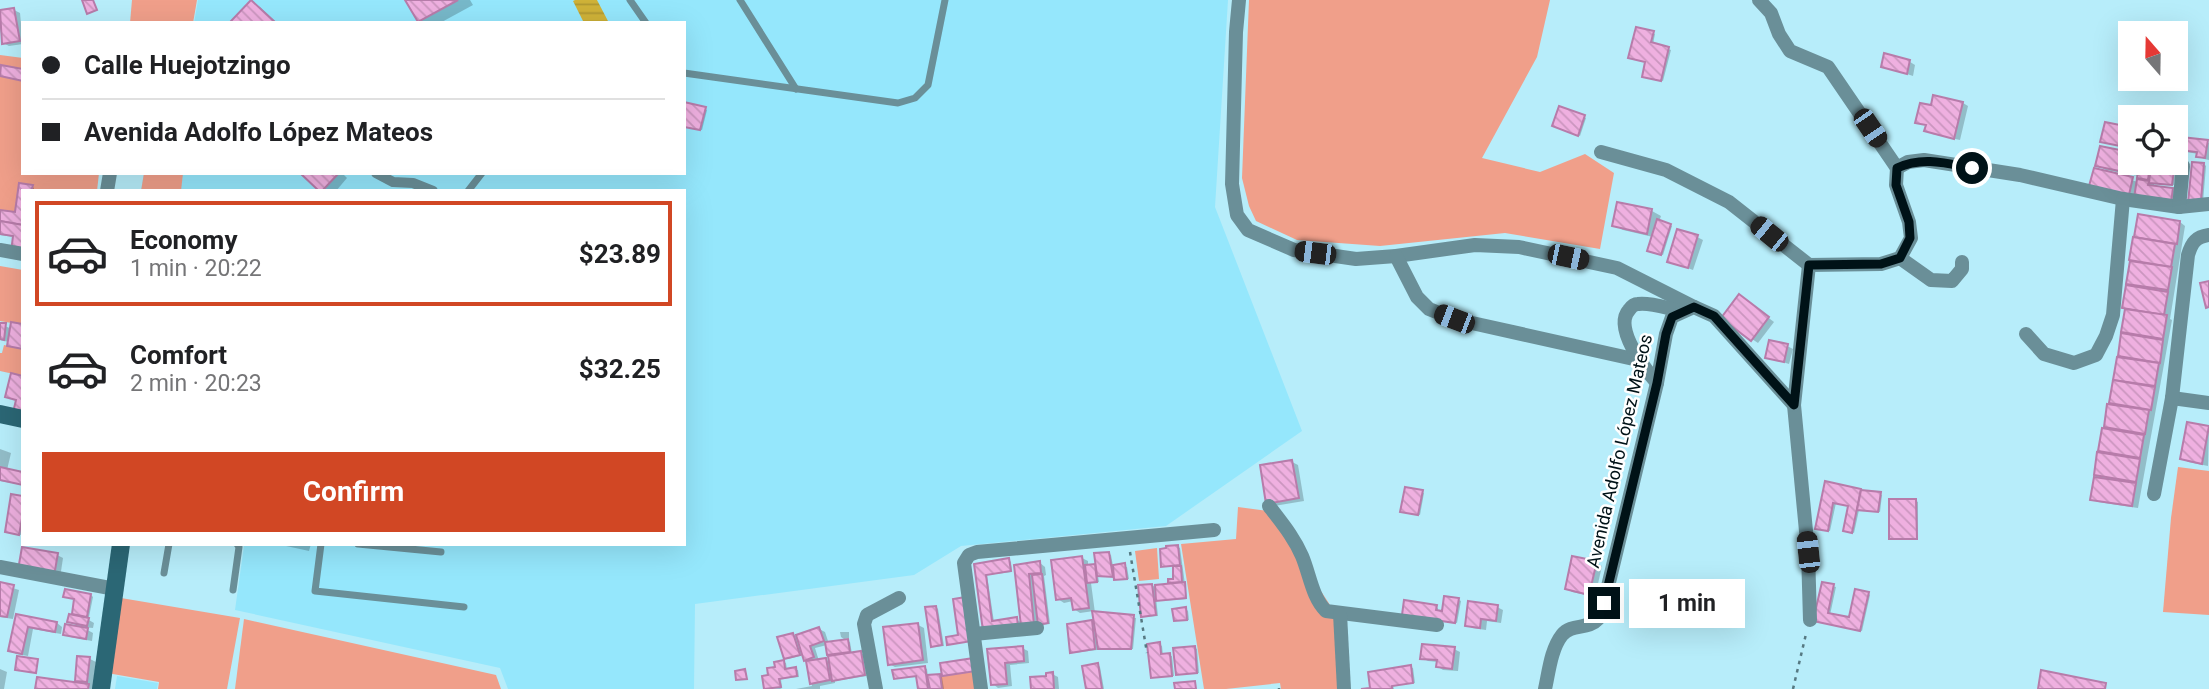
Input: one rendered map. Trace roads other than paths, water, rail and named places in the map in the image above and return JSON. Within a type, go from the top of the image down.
[{"type":"main road","points":[[0,414],[21,419]]},
{"type":"main road","points":[[101,689],[121,546]]},
{"type":"street","points":[[1238,0],[1232,184],[1237,215],[1248,230],[1294,250],[1356,258],[1475,246],[1519,247],[1617,268],[1688,309]]},
{"type":"street","points":[[1601,152],[1665,170],[1729,202],[1809,265],[1881,264],[1900,258],[1910,238],[1909,222],[1896,185],[1897,168],[1828,67],[1790,51],[1779,34],[1771,13],[1759,0]]},
{"type":"street","points":[[1897,168],[1924,160],[2020,176],[2123,199],[2179,206],[2209,204]]},
{"type":"street","points":[[379,175],[393,186],[412,183],[428,189]]},
{"type":"street","points":[[2179,206],[2182,175]]},
{"type":"street","points":[[2026,334],[2044,354],[2074,363],[2096,355],[2113,315],[2123,199]]},
{"type":"street","points":[[2154,494],[2172,398],[2188,254],[2191,244],[2198,236],[2209,234]]},
{"type":"street","points":[[0,250],[21,254]]},
{"type":"street","points":[[1396,256],[1417,297],[1429,309],[1454,319],[1638,360]]},
{"type":"street","points":[[1900,258],[1931,280],[1952,281],[1962,269],[1962,262]]},
{"type":"street","points":[[1809,265],[1794,405],[1808,552],[1810,620]]},
{"type":"street","points":[[1657,383],[1638,360],[1625,331],[1625,316],[1630,307],[1638,304],[1688,309],[1714,316],[1794,405]]},
{"type":"street","name":"Avenida Adolfo López Mateos","points":[[1545,689],[1555,648],[1563,634],[1571,627],[1588,625],[1598,619],[1657,383],[1666,334],[1672,317],[1688,309]]},
{"type":"street","points":[[2172,398],[2209,403]]},
{"type":"street","points":[[1269,506],[1292,536],[1319,603],[1326,611],[1437,625]]},
{"type":"street","points":[[981,689],[964,563],[969,555],[977,552],[1214,530]]},
{"type":"street","points":[[0,567],[114,589]]},
{"type":"street","points":[[876,689],[864,624],[867,615],[899,598]]},
{"type":"street","points":[[1340,614],[1344,689]]},
{"type":"street","points":[[974,634],[1037,628]]},
{"type":"lane","points":[[630,0],[645,21]]},
{"type":"lane","points":[[740,0],[796,89]]},
{"type":"lane","points":[[686,73],[898,103],[915,98],[928,85],[945,0]]},
{"type":"lane","points":[[470,189],[480,175]]},
{"type":"lane","points":[[164,573],[169,546]]},
{"type":"lane","points":[[233,590],[238,546]]},
{"type":"lane","points":[[321,546],[315,591],[464,607]]},
{"type":"lane","points":[[379,546],[441,552]]}]
